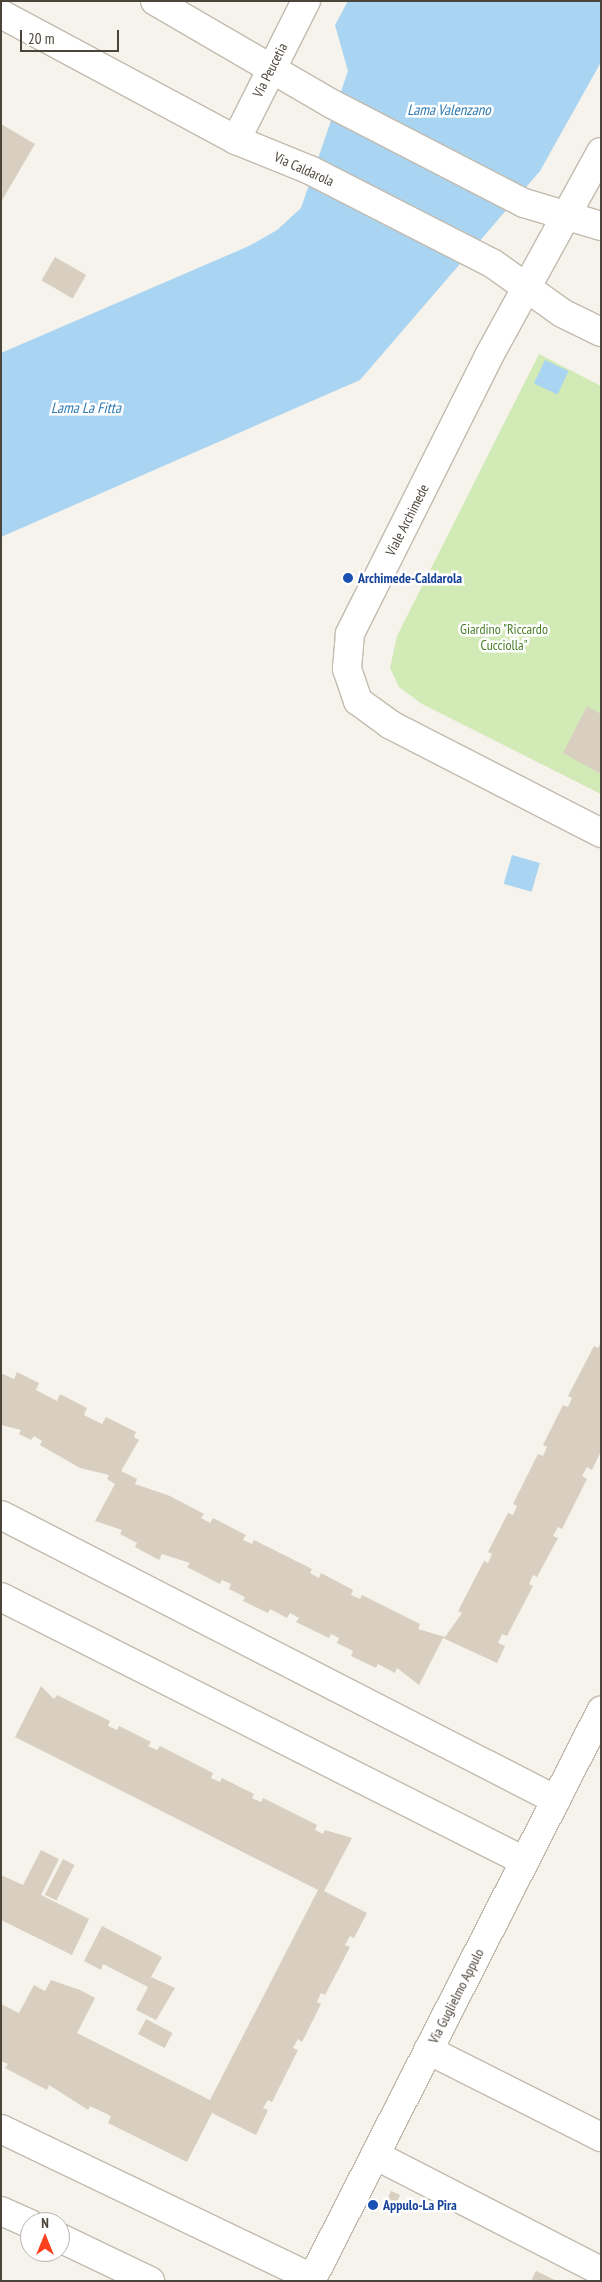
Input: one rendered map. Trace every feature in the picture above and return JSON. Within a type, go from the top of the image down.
[{"type":"street","points":[[155,1],[272,67],[332,104],[524,202],[601,226]]},
{"type":"street","name":"Via Peucetia","points":[[236,140],[306,1]]},
{"type":"street","name":"Via Caldarola","points":[[1,14],[236,140],[310,170],[492,263],[527,284],[562,313],[601,332]]},
{"type":"street","name":"Viale Archimede","points":[[601,152],[527,284],[350,634],[347,669],[358,701],[391,725],[601,833]]},
{"type":"street","points":[[1,1515],[556,1800]]},
{"type":"street","points":[[1,1597],[524,1861]]},
{"type":"street","name":"Via Guglielmo Appulo","points":[[311,2279],[601,1711]]},
{"type":"street","points":[[428,2050],[601,2137]]},
{"type":"street","points":[[1,2129],[311,2279]]},
{"type":"street","points":[[375,2155],[601,2270]]},
{"type":"street","points":[[1,2211],[20,2220]]},
{"type":"street","points":[[70,2243],[150,2281]]},
{"type":"green space","name":"Giardino \"Riccardo Cucciolla\"","points":[[539,354],[601,386],[601,794],[422,704],[399,687],[390,668],[397,636]]},
{"type":"water","points":[[348,1],[601,1],[601,62],[540,171],[360,380],[1,537],[1,353],[249,246],[277,230],[301,208],[348,71],[335,25]]},
{"type":"water","points":[[545,360],[569,371],[558,395],[534,384]]},
{"type":"water","points":[[512,855],[540,863],[532,892],[504,884]]},
{"type":"building","points":[[1,124],[35,144],[1,202]]},
{"type":"building","points":[[55,257],[86,275],[73,298],[42,280]]},
{"type":"building","points":[[587,706],[601,714],[601,774],[563,753]]},
{"type":"building","points":[[601,1342],[601,1451],[592,1470],[587,1467],[582,1476],[587,1479],[562,1529],[558,1527],[553,1536],[558,1538],[537,1577],[533,1575],[529,1584],[533,1586],[507,1636],[502,1634],[498,1643],[505,1646],[497,1663],[443,1638],[419,1685],[397,1668],[395,1673],[378,1664],[376,1668],[351,1656],[353,1651],[337,1643],[339,1638],[331,1634],[329,1638],[296,1622],[299,1618],[290,1613],[287,1618],[270,1609],[268,1613],[243,1601],[245,1597],[229,1589],[231,1584],[222,1580],[220,1584],[187,1567],[190,1563],[162,1554],[159,1560],[135,1547],[137,1543],[120,1534],[122,1530],[95,1521],[115,1484],[107,1479],[109,1475],[80,1468],[40,1445],[42,1441],[34,1436],[31,1440],[19,1434],[21,1430],[1,1425],[1,1373],[14,1379],[17,1372],[39,1383],[36,1390],[57,1401],[60,1394],[87,1408],[84,1415],[102,1424],[106,1417],[136,1432],[134,1437],[139,1440],[121,1471],[137,1479],[135,1484],[170,1496],[204,1514],[201,1518],[210,1523],[213,1518],[246,1535],[243,1540],[252,1544],[254,1540],[312,1569],[310,1573],[319,1578],[321,1573],[353,1590],[351,1595],[360,1599],[362,1595],[420,1624],[418,1629],[445,1637],[462,1613],[458,1611],[484,1561],[488,1563],[492,1554],[488,1552],[508,1513],[513,1515],[517,1506],[513,1504],[538,1454],[543,1456],[547,1447],[543,1445],[563,1405],[568,1407],[572,1398],[568,1396],[594,1346],[598,1348]]},
{"type":"building","points":[[41,1686],[54,1699],[57,1695],[110,1721],[108,1726],[117,1730],[119,1726],[151,1742],[148,1746],[157,1750],[160,1746],[213,1773],[211,1778],[220,1782],[222,1778],[254,1794],[252,1798],[261,1802],[263,1798],[317,1825],[315,1830],[323,1834],[325,1830],[352,1838],[324,1891],[367,1913],[354,1938],[350,1936],[345,1945],[350,1947],[325,1995],[321,1993],[317,2002],[321,2004],[302,2042],[298,2039],[293,2048],[298,2050],[272,2102],[268,2100],[263,2108],[268,2110],[256,2135],[212,2113],[187,2162],[108,2123],[111,2116],[90,2106],[88,2110],[49,2085],[47,2090],[5,2068],[8,2064],[1,2061],[1,2004],[19,2013],[34,1985],[45,1991],[51,1980],[80,1990],[95,1998],[77,2033],[210,2100],[318,1890],[15,1737]]},
{"type":"building","points":[[41,1850],[59,1859],[41,1895],[89,1919],[72,1955],[1,1920],[1,1875],[23,1885]]},
{"type":"building","points":[[63,1859],[75,1865],[56,1901],[45,1895]]},
{"type":"building","points":[[102,1926],[162,1957],[151,1977],[175,1988],[156,2020],[136,2010],[148,1987],[103,1964],[101,1970],[84,1961]]},
{"type":"building","points":[[146,2019],[172,2033],[165,2048],[138,2034]]},
{"type":"building","points":[[391,2191],[400,2195],[392,2214],[382,2210]]},
{"type":"building","points":[[536,2271],[557,2281],[531,2281]]},
{"type":"place","name":"Archimede-Caldarola","points":[[348,578]]},
{"type":"place","name":"Appulo-La Pira","points":[[373,2205]]},
{"type":"water label","name":"Lama Valenzano","points":[[449,110]]},
{"type":"water label","name":"Lama La Fitta","points":[[86,408]]}]
